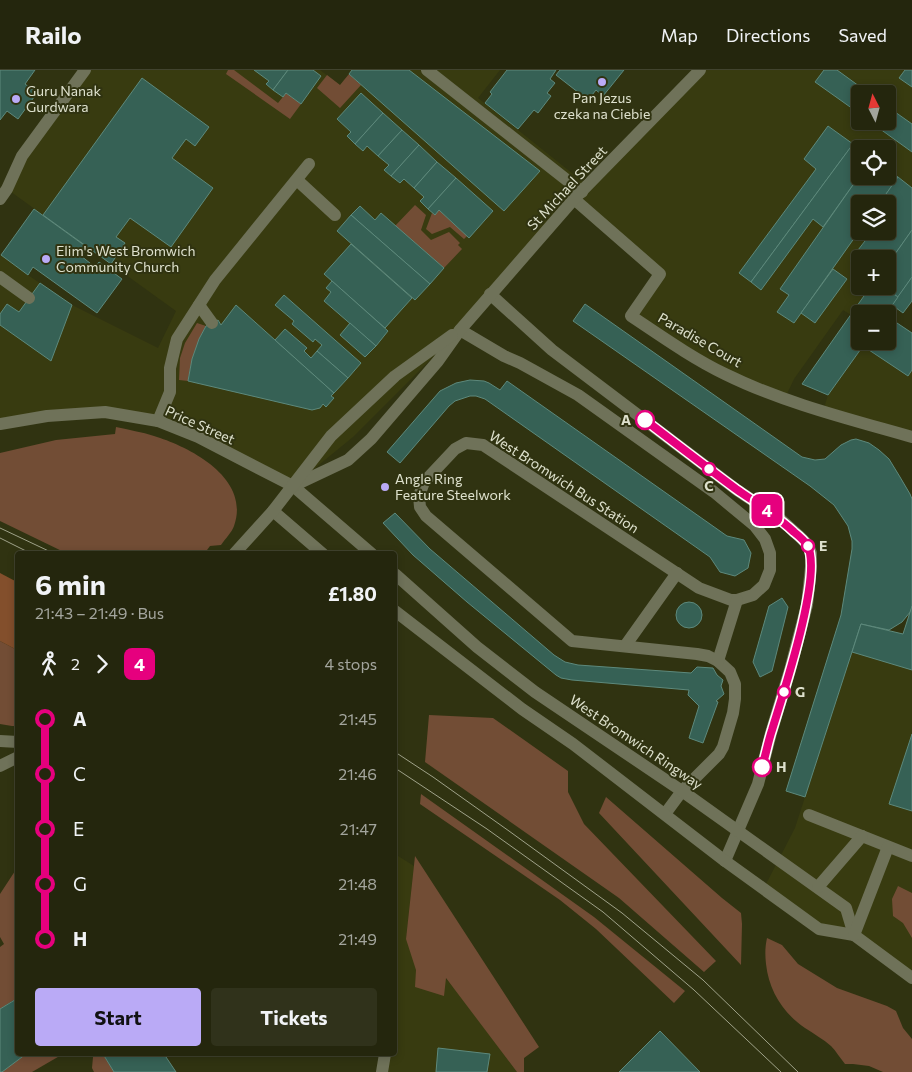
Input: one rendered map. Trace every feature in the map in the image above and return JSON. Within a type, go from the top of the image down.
[{"type":"street","points":[[0,198],[7,189],[22,156],[85,70]]},
{"type":"street","points":[[427,70],[441,74],[578,196]]},
{"type":"street","name":"St Michael Street","points":[[460,330],[578,196],[700,70]]},
{"type":"street","points":[[158,421],[170,392],[170,368],[177,340],[215,280],[309,164]]},
{"type":"street","points":[[297,180],[335,215]]},
{"type":"street","name":"Paradise Court","points":[[578,196],[660,274],[631,316],[677,347],[725,374],[774,395],[912,437]]},
{"type":"street","points":[[0,276],[30,298]]},
{"type":"street","points":[[490,294],[552,350],[737,490],[779,518],[808,546],[811,554],[811,567],[807,605],[790,670],[771,732],[758,784],[725,861]]},
{"type":"street","points":[[199,305],[212,323]]},
{"type":"street","points":[[293,486],[348,460],[371,439],[438,361],[460,330]]},
{"type":"street","points":[[237,551],[273,511],[331,436],[395,376],[460,330]]},
{"type":"street","points":[[460,330],[504,356],[578,395],[714,492],[755,526],[765,539],[770,553],[770,570],[764,585],[754,595],[737,600],[718,660],[730,672],[735,684],[733,713],[723,747],[719,754],[682,792],[665,814]]},
{"type":"street","name":"Price Street","points":[[0,424],[47,416],[105,412],[158,421],[198,437],[293,486]]},
{"type":"street","name":"West Bromwich Bus Station","points":[[718,660],[697,654],[572,641],[426,516],[420,507],[419,496],[424,482],[455,448],[466,443],[482,445],[699,588],[731,600],[737,600]]},
{"type":"street","points":[[293,486],[369,551]]},
{"type":"street","points":[[273,511],[320,551]]},
{"type":"street","points":[[625,646],[677,574]]},
{"type":"street","name":"West Bromwich Ringway","points":[[397,576],[477,647],[535,692],[738,830],[846,908],[854,935]]},
{"type":"street","points":[[397,613],[514,703],[573,744],[725,861],[819,929],[854,935],[912,978]]},
{"type":"street","points":[[0,740],[15,742]]},
{"type":"street","points":[[0,766],[15,758]]},
{"type":"street","points":[[809,815],[912,856]]},
{"type":"street","points":[[818,888],[862,836]]},
{"type":"street","points":[[854,935],[888,847]]},
{"type":"street","points":[[382,1072],[385,1056]]},
{"type":"shaded area","points":[[85,70],[320,70],[340,85],[352,70],[500,70],[478,98],[588,186],[700,70],[912,70],[912,301],[903,313],[896,308],[896,305],[892,305],[890,295],[896,295],[896,250],[851,250],[851,295],[865,295],[858,305],[851,305],[851,315],[843,310],[794,379],[785,398],[774,395],[631,316],[660,274],[574,200],[460,330],[353,437],[293,486],[198,437],[105,412],[0,424],[0,254],[72,305],[158,348],[176,311],[7,189]]},
{"type":"shaded area","points":[[228,70],[234,70],[278,103],[286,93],[301,104],[290,119],[226,74]]},
{"type":"shaded area","points":[[349,74],[361,85],[340,108],[317,88],[327,75],[340,85]]},
{"type":"shaded area","points":[[415,205],[426,215],[421,230],[431,240],[449,232],[460,243],[458,245],[462,249],[444,268],[395,226]]},
{"type":"shaded area","points":[[439,210],[467,236],[464,239],[450,227],[432,234],[426,229],[432,213],[435,215]]},
{"type":"shaded area","points":[[197,323],[206,326],[194,353],[188,381],[179,380],[180,358],[185,343]]},
{"type":"shaded area","points":[[860,350],[869,350],[907,376],[912,370],[912,437],[823,411],[828,395]]},
{"type":"shaded area","points":[[116,427],[168,441],[200,457],[226,479],[234,493],[237,509],[234,526],[221,545],[210,546],[206,551],[62,551],[0,521],[0,453],[56,440],[115,434]]},
{"type":"shaded area","points":[[0,573],[15,581],[15,649],[0,641]]},
{"type":"shaded area","points":[[912,606],[912,978],[854,935],[819,929],[764,888],[795,828],[861,624],[903,634]]},
{"type":"shaded area","points":[[0,641],[15,649],[15,726],[0,724]]},
{"type":"shaded area","points":[[429,715],[493,718],[568,771],[568,792],[584,824],[716,961],[704,972],[619,898],[425,762]]},
{"type":"shaded area","points":[[421,794],[594,917],[685,991],[674,1003],[596,929],[560,900],[420,804]]},
{"type":"shaded area","points":[[606,797],[741,913],[741,965],[599,813]]},
{"type":"shaded area","points":[[397,855],[414,866],[406,938],[456,990],[517,1072],[382,1072],[385,1056],[397,1056]]},
{"type":"shaded area","points":[[415,856],[539,1047],[524,1058],[524,1072],[517,1072],[446,978],[444,996],[415,987],[416,970],[406,939]]},
{"type":"shaded area","points":[[15,871],[15,999],[0,1009],[0,947],[4,944],[0,937],[0,894]]},
{"type":"shaded area","points":[[898,886],[912,893],[912,938],[903,923],[893,916],[892,899]]},
{"type":"shaded area","points":[[767,938],[782,945],[798,964],[837,988],[896,1011],[903,1028],[912,1039],[912,1072],[883,1072],[869,1066],[845,1064],[831,1046],[797,1022],[778,1000],[770,983],[766,961]]},
{"type":"shaded area","points":[[23,1056],[60,1056],[32,1072],[2,1072]]},
{"type":"shaded area","points":[[104,1056],[114,1072],[94,1072],[92,1068],[93,1057]]},
{"type":"building","name":"Guru Nanak Gurdwara","points":[[0,70],[35,70],[25,84],[37,93],[18,119],[7,111],[0,120]]},
{"type":"building","points":[[254,70],[288,70],[273,90],[266,84],[269,81]]},
{"type":"building","points":[[288,70],[313,70],[321,76],[301,104],[286,93],[283,97],[273,90]]},
{"type":"building","points":[[352,70],[409,70],[540,171],[504,211],[349,74]]},
{"type":"building","points":[[507,70],[556,70],[550,79],[555,83],[547,93],[551,96],[538,113],[534,110],[518,129],[485,103],[492,94],[490,92]]},
{"type":"building","points":[[560,70],[624,70],[603,96],[596,90],[588,100],[556,75]]},
{"type":"building","points":[[824,70],[837,70],[858,85],[851,85],[851,108],[815,82]]},
{"type":"building","points":[[905,70],[912,70],[912,87],[899,78]]},
{"type":"building","points":[[142,78],[209,127],[195,146],[186,139],[172,158],[213,188],[171,247],[130,218],[116,237],[125,243],[111,264],[43,215]]},
{"type":"building","points":[[361,93],[383,113],[355,144],[347,136],[351,132],[337,119]]},
{"type":"building","points":[[383,113],[402,130],[378,156],[367,146],[363,151],[355,144]]},
{"type":"building","points":[[896,113],[912,124],[912,152],[881,130],[896,130]]},
{"type":"building","points":[[828,126],[851,143],[851,147],[751,282],[739,273],[816,169],[804,159]]},
{"type":"building","points":[[402,130],[419,145],[391,176],[384,170],[389,165],[378,156]]},
{"type":"building","points":[[419,145],[437,162],[414,188],[404,179],[400,183],[391,176]]},
{"type":"building","points":[[851,147],[851,185],[853,185],[823,227],[813,219],[761,290],[751,282]]},
{"type":"building","points":[[437,162],[456,178],[428,209],[420,201],[424,197],[414,188]]},
{"type":"building","points":[[898,177],[912,188],[912,230],[896,253],[896,250],[858,250],[865,241],[864,240],[896,240],[896,195],[885,195],[892,185],[896,185]]},
{"type":"building","points":[[456,178],[493,211],[469,238],[439,210],[435,215],[428,209]]},
{"type":"building","points":[[853,185],[892,185],[885,195],[851,195],[851,240],[853,240],[794,323],[777,312],[789,295],[780,289]]},
{"type":"building","points":[[360,206],[375,220],[381,213],[444,268],[430,284],[351,215]]},
{"type":"building","name":"Elim's West Bromwich Community Church","points":[[34,209],[88,248],[81,256],[95,267],[99,262],[122,279],[97,313],[33,267],[28,275],[1,255]]},
{"type":"building","points":[[351,215],[430,284],[415,300],[337,231]]},
{"type":"building","points":[[912,230],[912,277],[898,297],[895,295],[896,253]]},
{"type":"building","points":[[351,244],[412,298],[385,328],[324,274]]},
{"type":"building","points":[[833,269],[847,279],[815,323],[801,313]]},
{"type":"building","points":[[912,277],[912,301],[903,313],[896,308],[896,305],[892,305]]},
{"type":"building","points":[[332,281],[388,331],[376,346],[324,301],[331,292],[326,288]]},
{"type":"building","points":[[40,283],[72,305],[51,361],[0,325],[0,314],[7,304],[19,312]]},
{"type":"building","points":[[284,295],[361,363],[348,378],[317,351],[322,345],[315,339],[313,342],[292,324],[294,321],[275,305]]},
{"type":"building","points":[[865,295],[895,295],[898,297],[892,305],[858,305]]},
{"type":"building","points":[[585,304],[802,457],[815,460],[825,459],[841,445],[851,440],[856,439],[869,443],[889,459],[910,494],[912,499],[911,611],[902,622],[889,630],[861,624],[805,797],[786,791],[841,615],[852,549],[848,526],[834,505],[810,486],[573,321]]},
{"type":"building","points":[[236,305],[334,393],[331,396],[334,398],[326,407],[323,404],[320,408],[312,410],[188,381],[192,359],[206,326],[218,320],[221,325]]},
{"type":"building","points":[[851,314],[851,350],[860,350],[828,395],[802,384]]},
{"type":"building","points":[[896,322],[912,333],[912,370],[908,376],[869,350],[896,350]]},
{"type":"building","points":[[350,323],[376,346],[365,357],[340,335]]},
{"type":"building","points":[[285,329],[307,348],[304,351],[311,358],[317,351],[348,378],[334,393],[275,340]]},
{"type":"building","points":[[470,380],[484,381],[500,390],[507,381],[727,536],[744,540],[751,553],[748,568],[735,576],[720,572],[710,557],[485,399],[476,396],[455,401],[449,406],[400,463],[387,452],[440,391],[456,383]]},
{"type":"building","points":[[395,513],[430,549],[554,655],[565,662],[578,665],[691,673],[697,667],[713,668],[723,680],[721,686],[724,694],[716,701],[718,702],[703,743],[689,738],[699,706],[688,695],[689,690],[572,680],[556,675],[413,555],[383,523]]},
{"type":"building","points":[[782,598],[788,607],[772,671],[760,677],[753,662],[769,606]]},
{"type":"building","points":[[689,602],[698,606],[702,615],[698,624],[689,628],[680,624],[676,615],[680,606]]},
{"type":"building","points":[[912,606],[912,670],[852,652],[861,624],[903,634]]},
{"type":"building","points":[[912,734],[912,811],[889,804]]},
{"type":"building","points":[[15,1000],[15,1056],[23,1056],[2,1072],[0,1072],[0,1009]]},
{"type":"building","points":[[660,1031],[700,1072],[619,1072]]},
{"type":"building","points":[[438,1048],[490,1054],[487,1072],[436,1072]]},
{"type":"building","points":[[104,1056],[165,1056],[176,1072],[114,1072]]},
{"type":"tram line","points":[[0,528],[49,551]]},
{"type":"tram line","points":[[0,538],[26,551]]},
{"type":"tram line","points":[[397,753],[433,777],[622,913],[703,980],[798,1072]]},
{"type":"tram line","points":[[397,769],[487,829],[603,912],[694,990],[781,1072]]},
{"type":"bus line","name":"4","points":[[645,420],[737,490],[779,518],[800,537],[808,546],[811,554],[807,605],[762,767]]},
{"type":"place","name":"Pan Jezus czeka na Ciebie","points":[[602,82]]},
{"type":"place","name":"Guru Nanak Gurdwara","points":[[16,99]]},
{"type":"place","name":"Elim's West Bromwich Community Church","points":[[46,259]]},
{"type":"place","name":"A","points":[[645,420]]},
{"type":"place","name":"C","points":[[709,469]]},
{"type":"place","name":"Angle Ring Feature Steelwork","points":[[385,487]]},
{"type":"place","name":"E","points":[[808,546]]},
{"type":"place","name":"G","points":[[784,692]]},
{"type":"place","name":"H","points":[[762,767]]}]
